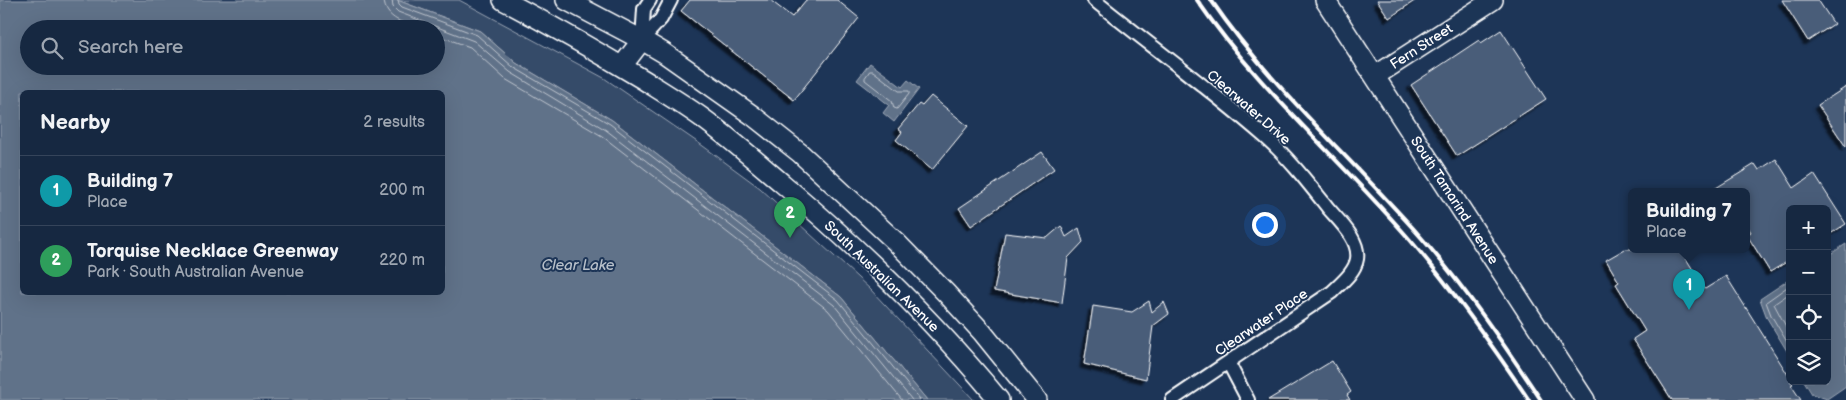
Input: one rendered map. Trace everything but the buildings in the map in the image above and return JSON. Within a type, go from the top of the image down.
[{"type":"main road","name":"South Australian Avenue","points":[[503,0],[559,28],[701,116],[807,204],[902,293],[948,340],[999,400]]},
{"type":"main road","points":[[566,0],[642,40],[781,137],[826,176],[896,242],[946,293],[982,332],[1037,400]]},
{"type":"main road","name":"South Tamarind Avenue","points":[[1325,0],[1585,400]]},
{"type":"main road","name":"Fern Street","points":[[1375,76],[1493,0]]},
{"type":"main road","points":[[622,66],[642,40]]},
{"type":"street","points":[[642,40],[644,9],[650,0]]},
{"type":"street","points":[[642,40],[661,19],[671,0]]},
{"type":"street","name":"Clearwater Drive","points":[[1094,0],[1177,64],[1266,138],[1308,183],[1349,233],[1355,245],[1357,260]]},
{"type":"street","name":"Clearwater Place","points":[[1172,400],[1332,292],[1349,275],[1357,260]]},
{"type":"street","points":[[1228,362],[1248,400]]},
{"type":"shaded area","points":[[397,0],[459,0],[604,78],[703,146],[760,188],[870,289],[974,400],[927,400],[841,297],[612,120],[516,63],[480,31]]},
{"type":"water","name":"Clear Lake","points":[[0,0],[397,0],[480,31],[516,63],[612,120],[841,297],[927,400],[0,400]]},
{"type":"water","points":[[870,63],[902,87],[908,80],[919,89],[894,122],[883,113],[889,105],[857,80]]},
{"type":"water","points":[[1846,244],[1846,386],[1827,399],[1812,394],[1806,385],[1831,385],[1831,253]]},
{"type":"water","points":[[1786,282],[1786,349],[1767,318],[1760,299]]},
{"type":"railway","points":[[1197,0],[1246,64],[1384,211],[1427,260],[1472,319],[1529,400]]},
{"type":"railway","points":[[1211,0],[1234,32],[1285,92],[1393,206],[1436,255],[1483,316],[1541,400]]},
{"type":"place","name":"Torquise Necklace Greenway","points":[[790,238]]},
{"type":"place","name":"Building 7","points":[[1689,310]]}]
